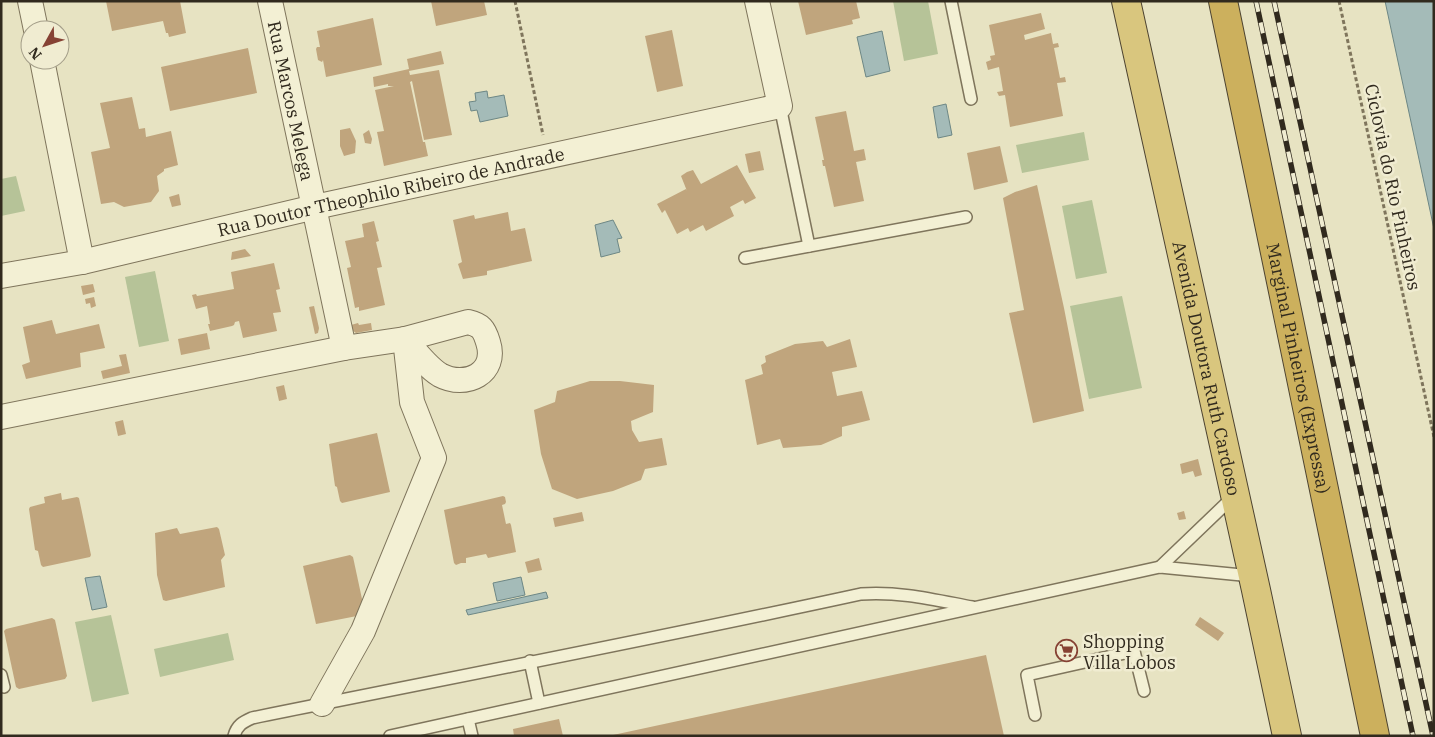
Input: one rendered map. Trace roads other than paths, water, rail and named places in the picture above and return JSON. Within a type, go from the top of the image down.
[{"type":"highway","name":"Avenida Doutora Ruth Cardoso","points":[[1126,1],[1287,736]]},
{"type":"highway","name":"Marginal Pinheiros (Expressa)","points":[[1223,1],[1375,736]]},
{"type":"street","points":[[30,1],[34,20]]},
{"type":"street","name":"Rua Marcos Melega","points":[[270,1],[344,348]]},
{"type":"street","points":[[757,1],[780,106]]},
{"type":"street","points":[[44,70],[82,262]]},
{"type":"street","name":"Rua Doutor Theophilo Ribeiro de Andrade","points":[[1,276],[82,262],[315,207],[780,106]]},
{"type":"street","points":[[1,417],[344,348],[405,339],[412,402],[434,458],[363,631],[322,704]]},
{"type":"lane","points":[[951,1],[971,99]]},
{"type":"lane","points":[[780,106],[809,246]]},
{"type":"lane","points":[[744,258],[966,217]]},
{"type":"lane","points":[[1160,567],[1234,496]]},
{"type":"lane","points":[[390,736],[1160,567],[1252,576]]},
{"type":"lane","points":[[234,736],[236,729],[241,723],[252,718],[530,661],[666,636],[861,594],[885,592],[905,594],[979,608]]},
{"type":"lane","points":[[1035,714],[1027,675],[1134,651],[1144,691]]},
{"type":"lane","points":[[530,661],[539,703]]},
{"type":"lane","points":[[1,676],[4,687]]},
{"type":"lane","points":[[468,718],[472,736]]},
{"type":"water","points":[[1385,1],[1434,1],[1434,229]]},
{"type":"water","points":[[882,31],[890,71],[866,77],[857,37]]},
{"type":"water","points":[[487,91],[488,98],[504,95],[508,116],[480,122],[477,110],[471,111],[469,102],[476,101],[475,93]]},
{"type":"water","points":[[946,104],[952,135],[938,138],[933,107]]},
{"type":"water","points":[[613,220],[622,238],[617,239],[620,252],[601,257],[595,225]]},
{"type":"water","points":[[100,576],[107,607],[92,610],[85,578]]},
{"type":"water","points":[[521,577],[525,595],[497,601],[493,583]]},
{"type":"water","points":[[546,592],[548,598],[468,615],[466,610]]},
{"type":"railway","points":[[1256,1],[1413,736]]},
{"type":"railway","points":[[1274,1],[1433,736]]},
{"type":"place","name":"Shopping Villa Lobos","points":[[1067,651]]}]
